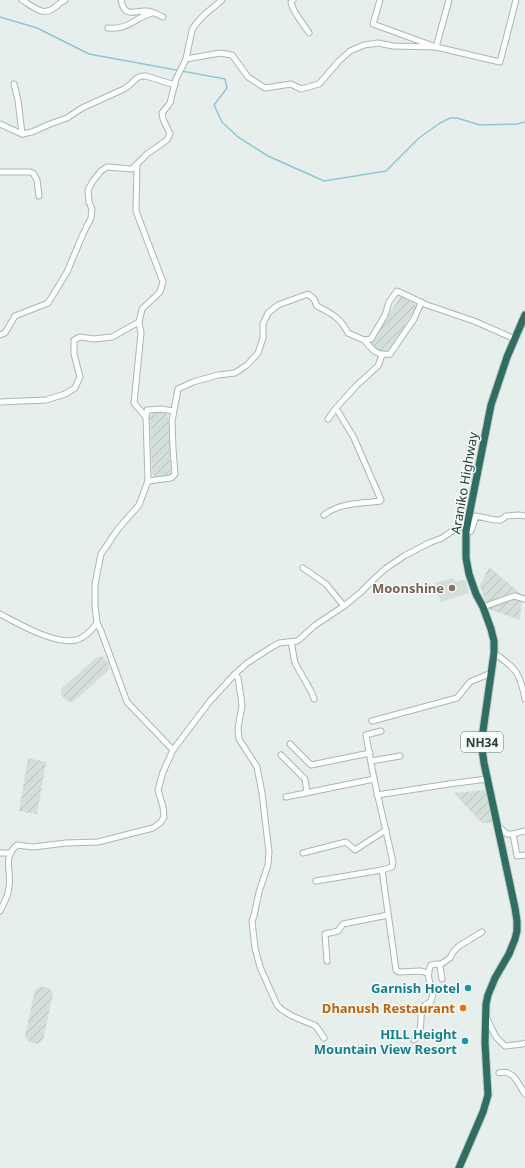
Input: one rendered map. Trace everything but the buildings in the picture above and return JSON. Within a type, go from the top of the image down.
[{"type":"highway","name":"Araniko Highway","points":[[460,1168],[483,1112],[488,1095],[485,1014],[486,1004],[491,987],[513,945],[517,931],[515,908],[487,779],[482,749],[482,738],[494,653],[494,641],[483,607],[476,594],[469,574],[466,558],[466,531],[491,405],[507,357],[525,315]]},
{"type":"street","points":[[22,0],[45,12],[65,0]]},
{"type":"street","points":[[53,0],[58,4]]},
{"type":"street","points":[[121,0],[127,12],[131,13],[146,11],[153,12],[163,17]]},
{"type":"street","points":[[0,336],[4,334],[15,316],[48,303],[58,287],[67,272],[91,218],[92,209],[89,202],[88,190],[101,171],[107,167],[132,169],[147,154],[167,140],[170,134],[163,119],[162,113],[170,103],[176,79],[186,59],[190,35],[195,25],[204,15],[222,0]]},
{"type":"street","points":[[293,0],[291,5],[292,8],[309,32]]},
{"type":"street","points":[[380,0],[373,24],[436,47],[500,62],[516,0]]},
{"type":"street","points":[[436,47],[449,0]]},
{"type":"street","points":[[108,28],[123,28],[142,16],[153,12]]},
{"type":"street","points":[[186,59],[220,53],[232,55],[248,77],[265,88],[291,84],[301,89],[319,84],[350,51],[364,45],[378,43],[393,46],[436,47]]},
{"type":"street","points":[[0,124],[22,134],[32,132],[67,118],[88,106],[129,87],[138,76],[146,76],[175,85]]},
{"type":"street","points":[[14,84],[18,100],[22,134]]},
{"type":"street","points":[[138,164],[136,211],[163,282],[160,292],[142,309],[139,322],[141,333],[134,403],[146,417]]},
{"type":"street","points":[[0,172],[33,173],[37,180],[39,196]]},
{"type":"street","points":[[364,340],[370,339],[385,315],[389,302],[397,291],[421,303],[474,321],[515,339]]},
{"type":"street","points":[[148,481],[171,478],[175,474],[172,421],[178,389],[193,382],[218,375],[235,373],[247,365],[258,353],[263,338],[263,324],[268,313],[278,305],[308,294],[314,299],[317,306],[332,314],[343,324],[348,333],[364,340],[375,352],[382,355],[390,354],[414,319],[421,303]]},
{"type":"street","points":[[0,402],[46,400],[65,394],[75,388],[80,377],[74,354],[74,340],[80,337],[94,339],[112,337],[139,322]]},
{"type":"street","points":[[328,420],[336,408],[362,380],[378,366],[382,355]]},
{"type":"street","points":[[324,515],[331,509],[338,507],[381,500],[354,438],[336,408]]},
{"type":"street","points":[[173,411],[160,409],[147,410],[148,481],[139,505],[118,529],[101,554],[95,584],[97,623],[127,702],[173,750]]},
{"type":"street","points":[[466,531],[471,531],[474,518],[476,516],[501,520],[506,516],[525,516]]},
{"type":"street","points":[[0,911],[7,899],[10,886],[8,861],[10,853],[11,850],[17,845],[33,847],[66,843],[98,842],[153,828],[161,822],[164,816],[158,790],[163,772],[173,750],[210,701],[235,674],[247,663],[279,643],[297,641],[314,626],[344,606],[386,569],[404,556],[442,538],[464,523],[468,523]]},
{"type":"street","points":[[303,568],[326,584],[344,606]]},
{"type":"street","points":[[483,607],[514,596],[525,599]]},
{"type":"street","points":[[0,614],[51,638],[67,641],[76,640],[84,636],[97,623]]},
{"type":"street","points":[[291,642],[295,663],[314,699]]},
{"type":"street","points":[[494,653],[504,659],[515,669],[522,682],[525,699]]},
{"type":"street","points":[[372,721],[457,698],[470,682],[491,673]]},
{"type":"street","points":[[235,674],[238,678],[242,706],[238,728],[239,739],[257,767],[270,852],[268,865],[259,892],[252,921],[255,948],[260,967],[273,999],[277,1005],[292,1016],[316,1026],[324,1038]]},
{"type":"street","points":[[316,881],[392,867],[393,862],[377,795],[366,735],[381,731]]},
{"type":"street","points":[[290,744],[311,765],[370,753]]},
{"type":"street","points":[[281,755],[305,779],[308,793]]},
{"type":"street","points":[[371,761],[400,756]]},
{"type":"street","points":[[286,798],[374,779]]},
{"type":"street","points":[[377,795],[487,779]]},
{"type":"street","points":[[497,825],[507,834],[525,831]]},
{"type":"street","points":[[303,854],[346,842],[355,850],[386,830]]},
{"type":"street","points":[[512,834],[517,856],[525,855]]},
{"type":"street","points":[[0,853],[10,853]]},
{"type":"street","points":[[382,870],[396,970],[399,972],[420,971],[428,973]]},
{"type":"street","points":[[327,961],[325,934],[338,931],[343,924],[388,914]]},
{"type":"street","points":[[414,1040],[421,1026],[422,1008],[426,1003],[431,1002],[434,993],[434,990],[430,986],[428,973],[431,965],[441,964],[450,958],[453,952],[460,946],[482,932]]},
{"type":"street","points":[[441,964],[442,979]]},
{"type":"street","points":[[485,1014],[496,1037],[505,1046],[522,1044],[525,1042]]},
{"type":"street","points":[[500,1073],[509,1072],[514,1076],[525,1094]]},
{"type":"shaded area","points":[[401,295],[417,306],[386,356],[369,345]]},
{"type":"shaded area","points":[[153,412],[165,412],[168,416],[171,474],[167,477],[156,478],[152,473],[150,416]]},
{"type":"shaded area","points":[[489,567],[522,595],[520,620],[488,609],[480,586]]},
{"type":"shaded area","name":"Moonshine","points":[[453,578],[456,582],[465,579],[469,593],[441,602],[435,583]]},
{"type":"shaded area","points":[[102,656],[109,664],[109,670],[73,702],[67,701],[61,694],[61,689],[97,657]]},
{"type":"shaded area","points":[[28,758],[46,762],[37,814],[19,811]]},
{"type":"shaded area","points":[[487,790],[493,823],[482,823],[454,793]]},
{"type":"shaded area","points":[[40,987],[50,989],[53,994],[43,1040],[38,1044],[28,1041],[25,1036],[35,990]]},
{"type":"waterway","points":[[0,17],[37,28],[89,54],[225,79],[227,88],[214,105],[222,122],[238,137],[268,156],[324,181],[386,171],[419,138],[440,123],[450,118],[457,118],[480,125],[517,124],[525,122]]},
{"type":"place","name":"Moonshine","points":[[452,588]]},
{"type":"place","name":"Garnish Hotel","points":[[468,988]]},
{"type":"place","name":"Dhanush Restaurant","points":[[463,1008]]},
{"type":"place","name":"HILL Height Mountain View Resort","points":[[465,1041]]}]
